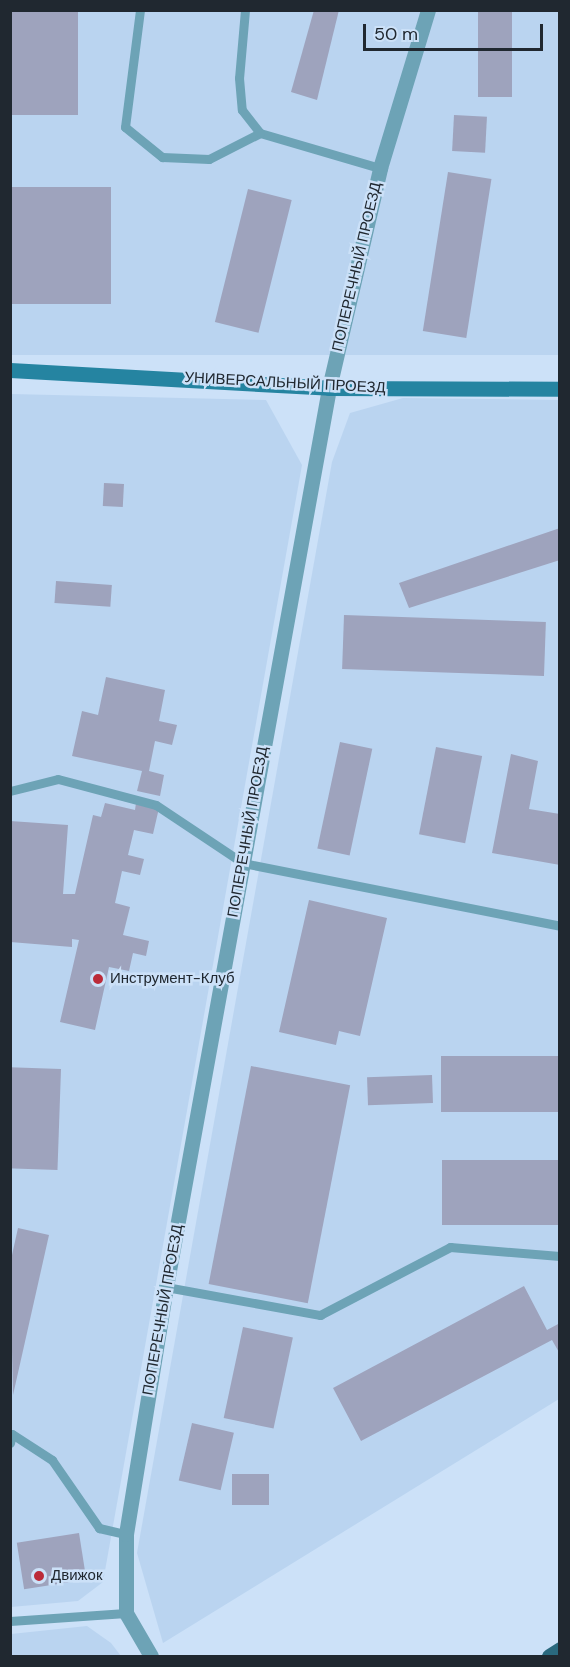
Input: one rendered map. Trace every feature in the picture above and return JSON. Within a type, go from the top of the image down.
[{"type":"main road","points":[[549,1656],[560,1649]]},
{"type":"street","name":"ПОПЕРЕЧНЫЙ ПРОЕЗД","points":[[126,1613],[126,1534],[166,1287],[329,388],[380,168],[428,10]]},
{"type":"street","name":"УНИВЕРСАЛЬНЫЙ ПРОЕЗД","points":[[10,370],[329,388],[560,389]]},
{"type":"street","points":[[126,1613],[151,1656]]},
{"type":"lane","points":[[140,10],[125,127],[162,157],[174,158],[209,159],[260,133]]},
{"type":"lane","points":[[245,10],[239,78],[242,110],[260,133],[380,168]]},
{"type":"lane","points":[[10,791],[58,779],[156,805],[243,863],[560,926]]},
{"type":"lane","points":[[166,1287],[320,1314],[450,1247],[560,1256]]},
{"type":"lane","points":[[11,1437],[52,1460],[99,1528],[126,1534]]},
{"type":"lane","points":[[10,1620],[126,1613]]},
{"type":"shaded area","points":[[11,11],[559,11],[559,355],[11,355]]},
{"type":"shaded area","points":[[11,394],[266,400],[302,465],[103,1582],[78,1601],[11,1607]]},
{"type":"shaded area","points":[[403,398],[559,400],[559,1399],[163,1643],[137,1553],[332,462],[350,413]]},
{"type":"shaded area","points":[[87,1626],[111,1643],[121,1656],[11,1656],[11,1634]]},
{"type":"building","points":[[10,10],[78,10],[78,115],[10,115]]},
{"type":"building","points":[[314,10],[339,10],[317,100],[291,92]]},
{"type":"building","points":[[478,10],[512,10],[512,97],[478,97]]},
{"type":"building","points":[[454,115],[487,117],[485,153],[452,151]]},
{"type":"building","points":[[448,172],[491,179],[466,338],[423,331]]},
{"type":"building","points":[[10,187],[111,187],[111,304],[10,304]]},
{"type":"building","points":[[248,189],[292,200],[259,333],[215,322]]},
{"type":"building","points":[[104,483],[124,484],[123,507],[103,506]]},
{"type":"building","points":[[560,528],[560,560],[409,608],[399,583]]},
{"type":"building","points":[[56,581],[112,585],[110,607],[54,603]]},
{"type":"building","points":[[344,615],[546,622],[544,676],[342,669]]},
{"type":"building","points":[[106,677],[165,690],[159,721],[177,725],[172,745],[155,741],[149,771],[164,775],[160,796],[137,791],[142,771],[72,756],[82,711],[98,715]]},
{"type":"building","points":[[340,742],[372,749],[350,855],[317,849]]},
{"type":"building","points":[[436,747],[482,756],[465,843],[419,834]]},
{"type":"building","points":[[511,754],[538,761],[529,809],[560,814],[560,865],[492,853]]},
{"type":"building","points":[[105,803],[135,810],[136,803],[159,808],[153,834],[134,830],[128,855],[144,859],[140,875],[122,871],[115,903],[130,907],[123,935],[149,941],[146,956],[133,953],[129,971],[109,967],[95,1030],[60,1022],[79,940],[72,939],[72,947],[10,942],[10,821],[68,825],[63,894],[75,894],[93,815],[101,817]]},
{"type":"building","points":[[309,900],[387,918],[360,1036],[339,1031],[336,1045],[279,1032]]},
{"type":"building","points":[[441,1056],[560,1056],[560,1112],[441,1112]]},
{"type":"building","points":[[251,1066],[350,1085],[308,1303],[209,1284]]},
{"type":"building","points":[[10,1067],[61,1069],[57,1170],[10,1168]]},
{"type":"building","points":[[432,1075],[433,1103],[368,1105],[367,1077]]},
{"type":"building","points":[[442,1160],[560,1160],[560,1225],[442,1225]]},
{"type":"building","points":[[18,1228],[49,1235],[13,1395],[10,1264]]},
{"type":"building","points":[[524,1286],[547,1330],[560,1323],[560,1354],[552,1340],[361,1441],[333,1388]]},
{"type":"building","points":[[243,1327],[293,1338],[274,1429],[224,1418]]},
{"type":"building","points":[[192,1423],[234,1433],[221,1490],[179,1480]]},
{"type":"building","points":[[232,1474],[269,1474],[269,1505],[232,1505]]},
{"type":"building","points":[[79,1533],[86,1579],[24,1589],[17,1543]]},
{"type":"place","name":"Инструмент-Клуб","points":[[98,979]]},
{"type":"place","name":"Движок","points":[[39,1576]]}]
